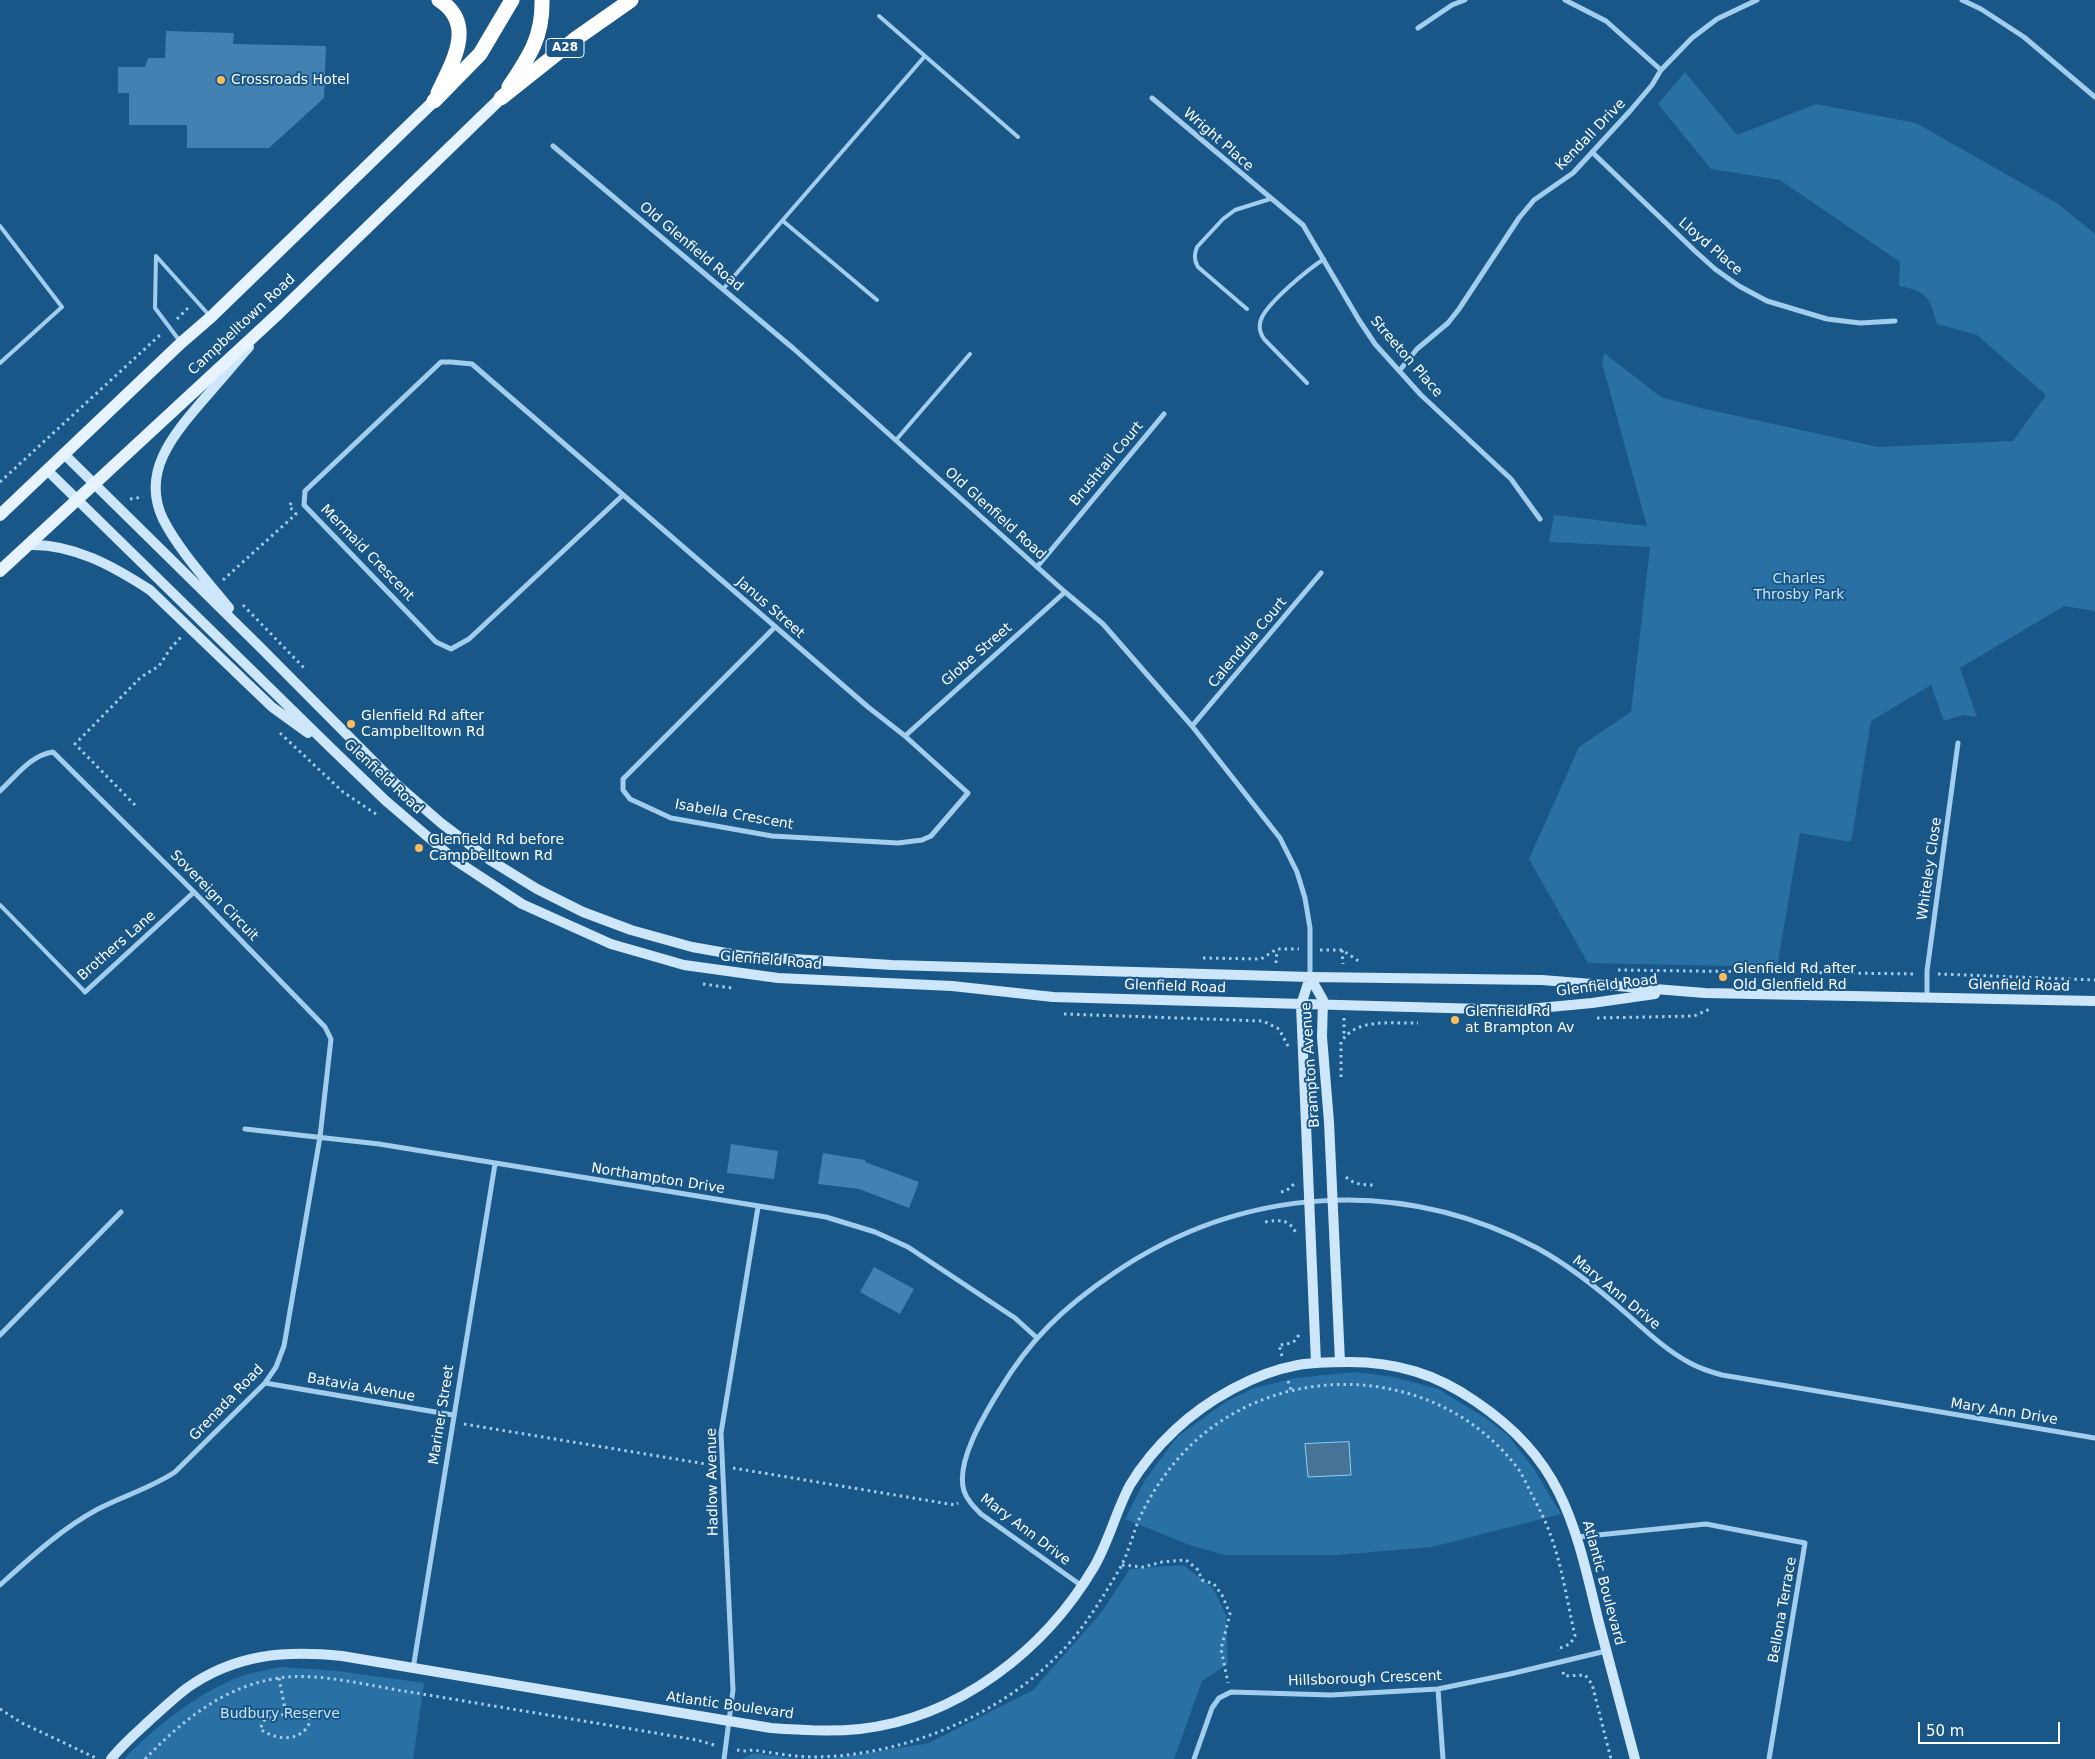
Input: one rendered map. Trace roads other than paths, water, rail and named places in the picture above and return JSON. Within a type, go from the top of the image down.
[{"type":"highway","points":[[434,101],[456,54],[459,39],[458,22],[449,6],[439,0]]},
{"type":"highway","points":[[434,101],[480,54],[512,0]]},
{"type":"highway","points":[[501,98],[531,53],[542,17],[542,0]]},
{"type":"highway","name":"A28","points":[[501,98],[574,40],[631,0]]},
{"type":"main road","name":"Campbelltown Road","points":[[0,571],[280,312],[501,98]]},
{"type":"main road","name":"Campbelltown Road","points":[[0,514],[211,317],[434,101]]},
{"type":"main road","points":[[259,646],[194,565],[164,520],[156,496],[156,478],[168,444],[174,434],[280,312]]},
{"type":"main road","name":"Glenfield Road","points":[[64,454],[395,783],[441,823],[490,860],[537,889],[583,912],[631,930],[692,947],[743,956],[892,965],[1542,980],[1672,991],[2095,1001]]},
{"type":"main road","name":"Glenfield Road","points":[[47,470],[333,750],[386,800],[455,860],[522,904],[611,944],[684,965],[778,978],[952,986],[1053,997],[1518,1010],[1592,1003],[1672,991]]},
{"type":"main road","points":[[28,545],[45,544],[59,546],[84,554],[127,575],[142,585],[176,614],[272,708],[333,750]]},
{"type":"main road","name":"Brampton Avenue","points":[[1310,976],[1301,1005],[1316,1363]]},
{"type":"main road","name":"Brampton Avenue","points":[[1310,976],[1323,1000],[1322,1037],[1329,1122],[1340,1362]]},
{"type":"main road","name":"Atlantic Boulevard","points":[[111,1759],[187,1688],[216,1672],[247,1660],[274,1654],[305,1652],[342,1656],[770,1728],[818,1731],[861,1729],[919,1716],[963,1695],[1006,1668],[1045,1634],[1082,1586],[1096,1563],[1131,1484],[1155,1450],[1176,1429],[1213,1400],[1243,1384],[1295,1365],[1340,1362],[1370,1362],[1422,1372],[1447,1383],[1494,1413],[1514,1429],[1534,1452],[1563,1498],[1578,1537],[1635,1759]]},
{"type":"street","points":[[1418,28],[1452,5],[1465,0]]},
{"type":"street","points":[[1565,0],[1606,21],[1661,70]]},
{"type":"street","name":"Kendall Drive","points":[[1400,370],[1417,349],[1448,323],[1519,218],[1534,200],[1573,173],[1630,111],[1652,85],[1661,70],[1692,38],[1717,19],[1745,2],[1756,0]]},
{"type":"street","points":[[1962,0],[1981,9],[2024,37],[2095,97]]},
{"type":"street","name":"Wright Place","points":[[1152,98],[1270,199]]},
{"type":"street","name":"Old Glenfield Road","points":[[554,146],[794,349],[1103,624],[1192,726],[1280,838],[1297,872],[1305,898],[1310,928],[1310,976]]},
{"type":"street","name":"Lloyd Place","points":[[1592,152],[1694,251],[1739,286],[1767,301],[1827,319],[1860,323],[1895,322]]},
{"type":"street","name":"Streeton Place","points":[[1270,199],[1303,225],[1375,344],[1421,395],[1511,479],[1540,519]]},
{"type":"street","name":"Mermaid Crescent","points":[[441,362],[472,364],[623,495],[469,639],[451,648],[436,642],[304,505],[305,492],[441,362]]},
{"type":"street","name":"Brushtail Court","points":[[1037,567],[1164,414]]},
{"type":"street","name":"Janus Street","points":[[623,495],[868,708],[904,736]]},
{"type":"street","name":"Calendula Court","points":[[1192,726],[1321,574]]},
{"type":"street","name":"Globe Street","points":[[904,736],[1065,592]]},
{"type":"street","name":"Isabella Crescent","points":[[775,627],[623,779],[623,790],[630,799],[672,818],[772,836],[898,843],[922,840],[931,836],[968,793],[904,736]]},
{"type":"street","name":"Whiteley Close","points":[[1927,998],[1927,974],[1958,744]]},
{"type":"street","name":"Sovereign Circuit","points":[[0,791],[35,758],[42,754],[53,752],[194,892],[325,1027],[331,1039],[320,1137]]},
{"type":"street","name":"Brothers Lane","points":[[85,992],[194,892]]},
{"type":"street","name":"Northampton Drive","points":[[245,1129],[380,1144],[826,1218],[875,1232],[908,1247],[1015,1318],[1036,1337]]},
{"type":"street","name":"Grenada Road","points":[[0,1585],[44,1545],[72,1525],[99,1508],[161,1481],[174,1472],[266,1383],[276,1367],[284,1346],[320,1137]]},
{"type":"street","name":"Mariner Street","points":[[413,1669],[495,1164]]},
{"type":"street","name":"Mary Ann Drive","points":[[1082,1586],[981,1514],[973,1507],[963,1489],[966,1458],[978,1427],[1006,1379],[1036,1337],[1084,1294],[1156,1247],[1209,1223],[1237,1214],[1309,1201],[1392,1203],[1448,1213],[1474,1221],[1518,1239],[1540,1250],[1582,1277],[1659,1342],[1690,1364],[1722,1376],[2095,1438]]},
{"type":"street","name":"Hadlow Avenue","points":[[724,1759],[734,1690],[721,1432],[758,1207]]},
{"type":"street","points":[[0,1335],[121,1212]]},
{"type":"street","name":"Batavia Avenue","points":[[266,1383],[453,1415]]},
{"type":"street","name":"Bellona Terrace","points":[[1578,1537],[1706,1524],[1805,1543],[1769,1759]]},
{"type":"street","name":"Hillsborough Crescent","points":[[1194,1759],[1212,1708],[1219,1698],[1231,1692],[1331,1695],[1438,1689],[1606,1651]]},
{"type":"street","points":[[1438,1689],[1443,1759]]},
{"type":"lane","points":[[879,16],[1018,137]]},
{"type":"lane","points":[[724,289],[925,56]]},
{"type":"lane","points":[[1247,310],[1198,267],[1195,261],[1195,254],[1197,247],[1229,213],[1244,206],[1270,199]]},
{"type":"lane","points":[[783,220],[877,300]]},
{"type":"lane","points":[[0,226],[62,307],[0,363]]},
{"type":"lane","points":[[181,343],[155,308],[156,256],[211,317]]},
{"type":"lane","points":[[1307,383],[1264,340],[1260,333],[1260,325],[1267,310],[1298,278],[1324,259]]},
{"type":"lane","points":[[896,440],[970,354]]},
{"type":"lane","name":"Brothers Lane","points":[[0,905],[85,992]]},
{"type":"place","name":"Crossroads Hotel","points":[[221,80]]},
{"type":"place","name":"Glenfield Rd after Campbelltown Rd","points":[[351,724]]},
{"type":"place","name":"Glenfield Rd before Campbelltown Rd","points":[[419,848]]},
{"type":"place","name":"Glenfield Rd after Old Glenfield Rd","points":[[1723,977]]},
{"type":"place","name":"Glenfield Rd at Brampton Av","points":[[1455,1020]]},
{"type":"park label","name":"Charles Throsby Park","points":[[1799,588]]},
{"type":"park label","name":"Budbury Reserve","points":[[280,1714]]}]
